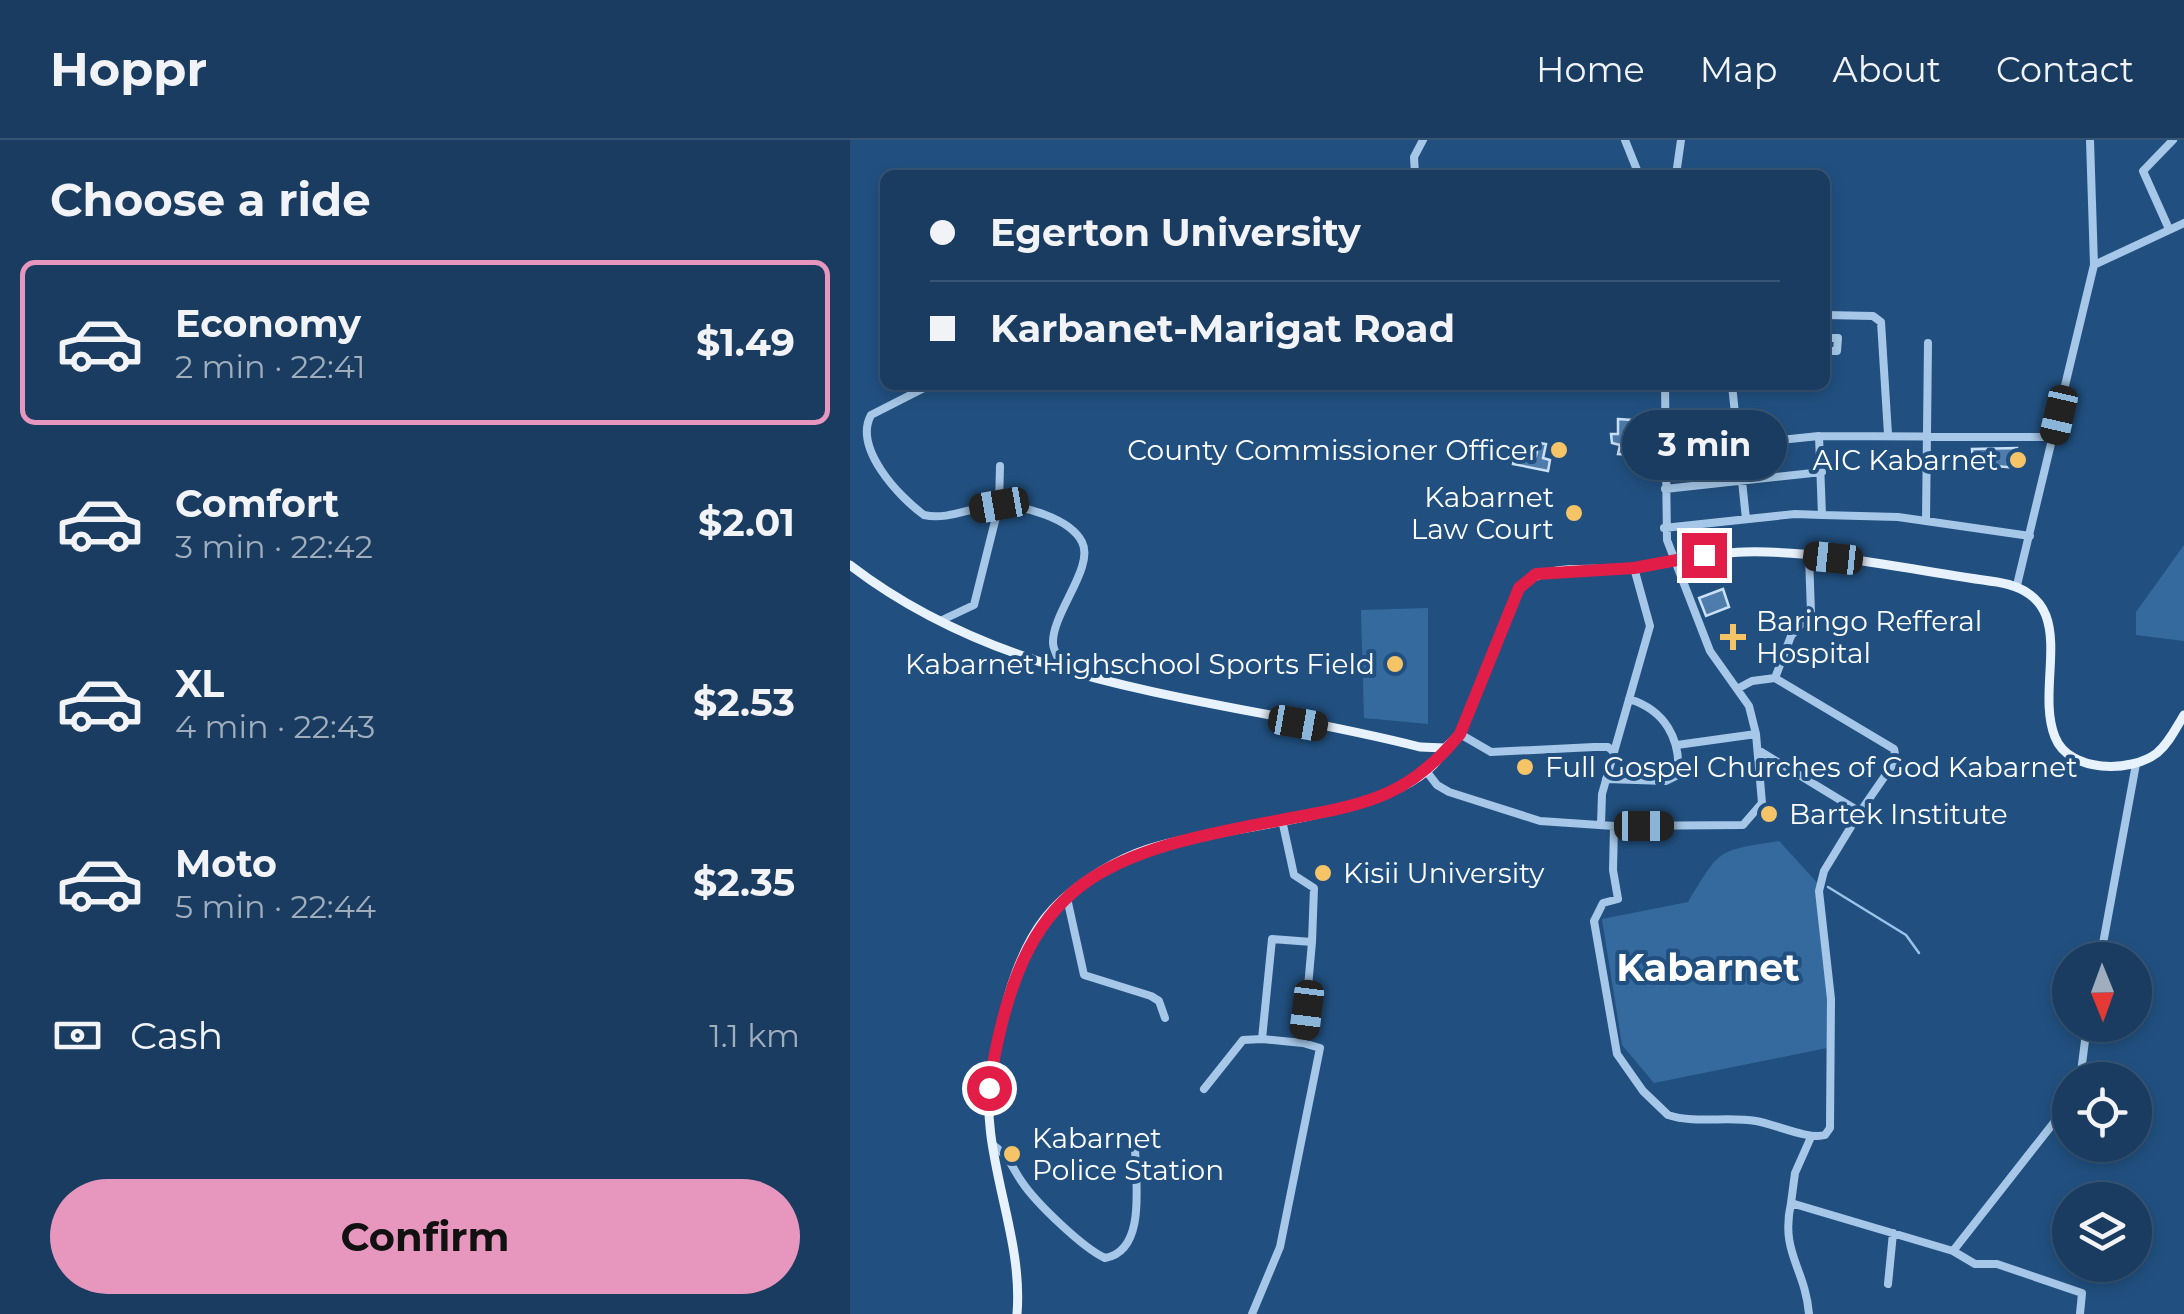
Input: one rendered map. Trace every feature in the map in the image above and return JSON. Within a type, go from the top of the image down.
[{"type":"main road","points":[[1016,1314],[1015,1247],[993,1146],[989,1088],[1006,1008],[1028,946],[1046,916],[1138,852],[1189,838],[1351,807],[1427,772],[1460,734],[1519,588],[1526,580],[1552,572],[1634,568],[1675,559],[1744,552],[1809,556],[2017,585],[2039,603],[2049,624],[2051,722],[2055,739],[2064,750],[2094,764],[2136,764],[2161,750],[2184,715]]},
{"type":"main road","points":[[850,565],[970,638],[1064,672],[1298,723],[1420,747],[1444,748]]},
{"type":"street","points":[[1415,170],[1414,157],[1423,140]]},
{"type":"street","points":[[1625,140],[1637,170]]},
{"type":"street","points":[[1677,170],[1681,140]]},
{"type":"street","points":[[2017,585],[2094,265],[2090,140]]},
{"type":"street","points":[[2170,229],[2144,170],[2172,140]]},
{"type":"street","points":[[2094,265],[2184,223]]},
{"type":"street","points":[[1830,315],[1873,316],[1881,322],[1888,434]]},
{"type":"street","points":[[1926,521],[1928,343]]},
{"type":"street","points":[[920,390],[871,415],[866,424],[870,450],[906,501],[932,517],[999,505],[1035,512],[1066,526],[1082,542],[1084,560],[1061,608],[1052,644],[1064,672]]},
{"type":"street","points":[[1427,772],[1437,785],[1450,792],[1540,821],[1614,826],[1743,826],[1762,803],[1756,734],[1749,706],[1710,651],[1664,528],[1665,390]]},
{"type":"street","points":[[1732,390],[1746,519]]},
{"type":"street","points":[[1665,452],[1819,436],[2054,437]]},
{"type":"street","points":[[1819,436],[1822,515]]},
{"type":"street","points":[[940,621],[974,604],[999,505],[1000,466]]},
{"type":"street","points":[[1664,489],[1742,484],[1822,472]]},
{"type":"street","points":[[1664,528],[1822,515],[1926,521],[2030,536]]},
{"type":"street","points":[[1775,678],[1792,636],[1811,613],[1809,556]]},
{"type":"street","points":[[1601,824],[1606,779],[1650,626],[1634,568]]},
{"type":"street","points":[[1614,826],[1618,899],[1603,903],[1594,921],[1615,1045],[1624,1066],[1668,1115],[1756,1121],[1820,1138],[1830,1128],[1832,1082],[1831,999],[1819,891],[1824,871],[1896,760],[1894,748],[1775,678],[1752,681],[1737,689]]},
{"type":"street","points":[[1606,779],[1675,778],[1679,771],[1678,745],[1662,717],[1644,703],[1630,699]]},
{"type":"street","points":[[1460,734],[1491,752],[1608,747],[1614,752]]},
{"type":"street","points":[[1678,745],[1756,734]]},
{"type":"street","points":[[1758,750],[1860,812]]},
{"type":"street","points":[[2103,942],[2136,764]]},
{"type":"street","points":[[1282,820],[1294,875],[1314,888],[1303,1042]]},
{"type":"street","points":[[1067,898],[1084,974],[1152,996],[1160,1001],[1164,1018]]},
{"type":"street","points":[[1262,1039],[1270,940],[1312,942]]},
{"type":"street","points":[[1204,1089],[1243,1040],[1303,1042],[1320,1048],[1314,1095],[1280,1246],[1252,1314]]},
{"type":"street","points":[[1953,1251],[2052,1125]]},
{"type":"street","points":[[1809,1314],[1807,1294],[1786,1238],[1795,1173],[1811,1137]]},
{"type":"street","points":[[993,1146],[1010,1158],[1022,1182],[1039,1202],[1106,1258],[1122,1253],[1132,1238],[1135,1145]]},
{"type":"street","points":[[1791,1203],[1953,1251],[1976,1264],[2006,1266],[2082,1293],[2080,1314]]},
{"type":"street","points":[[1888,1284],[1893,1234]]},
{"type":"shaded area","points":[[2184,545],[2184,641],[2136,635],[2136,612]]},
{"type":"shaded area","name":"Kabarnet Highschool Sports Field","points":[[1428,608],[1428,724],[1364,718],[1361,610]]},
{"type":"shaded area","points":[[1779,841],[1822,888],[1832,1047],[1654,1083],[1622,1045],[1602,919],[1688,902],[1722,855]]},
{"type":"building","points":[[1618,419],[1632,420],[1631,455],[1618,454],[1620,445],[1612,443],[1611,434],[1618,434]]},
{"type":"building","points":[[1539,443],[1546,444],[1543,458],[1550,460],[1548,471],[1513,464],[1515,452],[1536,456]]},
{"type":"building","points":[[2017,448],[2017,468],[1973,464],[1972,449]]},
{"type":"building","points":[[1723,589],[1729,607],[1706,616],[1699,598]]},
{"type":"waterway","points":[[1828,887],[1906,935],[1919,953]]},
{"type":"place","name":"County Commissioner Officer","points":[[1559,450]]},
{"type":"place","name":"AIC Kabarnet","points":[[2018,460]]},
{"type":"place","name":"Kabarnet Law Court","points":[[1574,513]]},
{"type":"place","name":"Baringo Refferal Hospital","points":[[1733,637]]},
{"type":"place","name":"Kabarnet Highschool Sports Field","points":[[1395,664]]},
{"type":"place","name":"Full Gospel Churches of God Kabarnet","points":[[1525,767]]},
{"type":"place","name":"Bartek Institute","points":[[1769,814]]},
{"type":"place","name":"Kisii University","points":[[1323,873]]},
{"type":"place","name":"Kabarnet Police Station","points":[[1012,1154]]},
{"type":"district","name":"Kabarnet","points":[[1708,967]]},
{"type":"route","points":[[989,1088],[1006,1008],[1028,946],[1046,916],[1095,877],[1138,852],[1189,838],[1351,807],[1388,793],[1427,772],[1460,734],[1519,588],[1526,580],[1536,574],[1634,568],[1704,555]]}]
